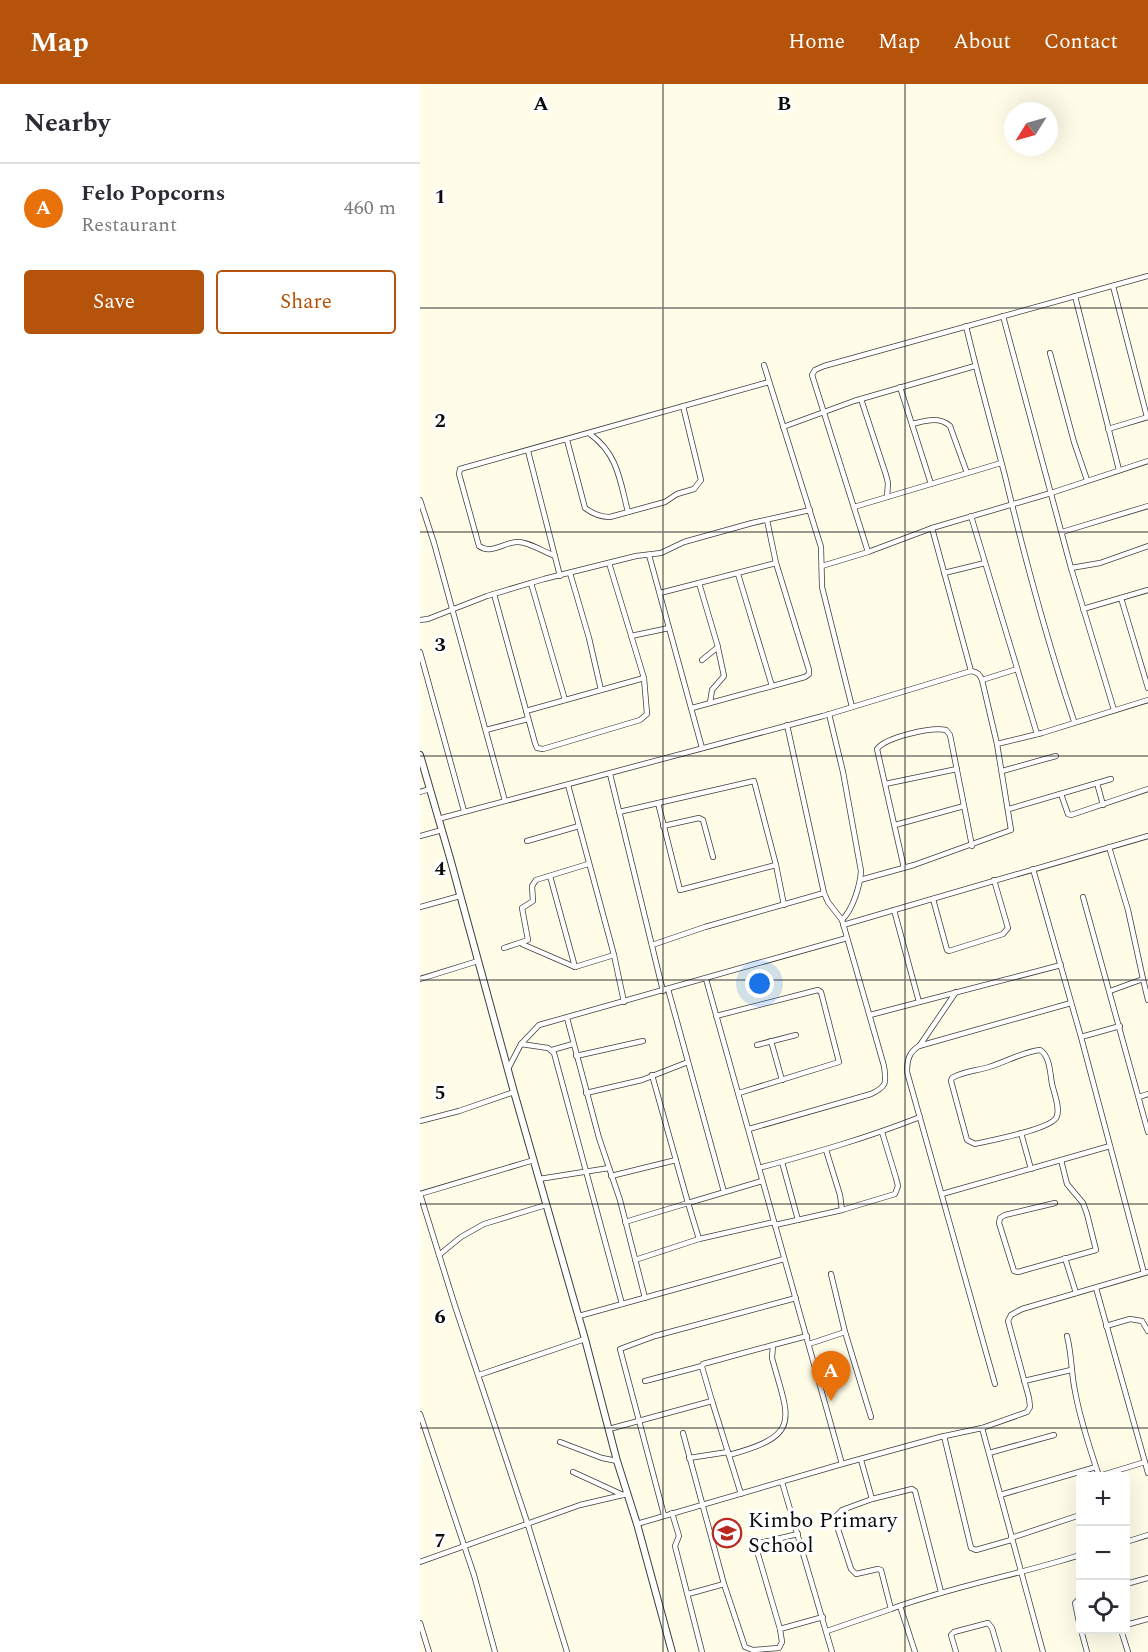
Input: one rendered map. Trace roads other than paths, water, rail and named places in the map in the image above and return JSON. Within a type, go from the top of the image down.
[{"type":"street","points":[[868,552],[812,375],[814,370],[1148,276]]},
{"type":"street","points":[[1108,429],[1147,417],[1113,286]]},
{"type":"street","points":[[1075,296],[1119,470]]},
{"type":"street","points":[[1003,316],[1071,568],[1114,710]]},
{"type":"street","points":[[966,326],[1011,504],[1056,667],[1074,722]]},
{"type":"street","points":[[1050,353],[1074,442],[1087,480]]},
{"type":"street","points":[[764,365],[821,547],[822,587],[852,707]]},
{"type":"street","points":[[783,427],[861,399],[975,366]]},
{"type":"street","points":[[555,556],[519,542],[490,549],[483,549],[479,546],[459,474],[460,469],[769,382]]},
{"type":"street","points":[[900,387],[931,484]]},
{"type":"street","points":[[861,399],[886,475],[887,497]]},
{"type":"street","points":[[567,440],[585,508],[590,512],[603,517],[659,504],[677,494],[694,489],[701,480],[683,406]]},
{"type":"street","points":[[912,424],[937,420],[944,421],[950,426],[967,473]]},
{"type":"street","points":[[589,434],[607,448],[613,458],[628,512]]},
{"type":"street","points":[[528,451],[560,576]]},
{"type":"street","points":[[822,566],[933,528],[1148,461]]},
{"type":"street","points":[[854,507],[1001,463]]},
{"type":"street","points":[[420,500],[505,801]]},
{"type":"street","points":[[1062,532],[1148,506]]},
{"type":"street","points":[[420,620],[531,583],[664,552],[684,542],[810,510]]},
{"type":"street","points":[[971,516],[1036,734]]},
{"type":"street","points":[[692,708],[809,674],[776,563],[766,520]]},
{"type":"street","points":[[933,528],[971,671]]},
{"type":"street","points":[[1071,568],[1100,563],[1148,546]]},
{"type":"street","points":[[649,555],[702,748]]},
{"type":"street","points":[[494,594],[535,743],[537,748],[543,749],[640,720],[646,714],[644,678],[609,563]]},
{"type":"street","points":[[660,593],[776,563]]},
{"type":"street","points":[[944,573],[985,563]]},
{"type":"street","points":[[570,573],[601,690]]},
{"type":"street","points":[[738,574],[772,686]]},
{"type":"street","points":[[531,583],[566,700]]},
{"type":"street","points":[[699,583],[724,672],[724,676],[712,690],[710,703]]},
{"type":"street","points":[[1083,609],[1148,590]]},
{"type":"street","points":[[1121,598],[1148,688]]},
{"type":"street","points":[[631,636],[669,628]]},
{"type":"street","points":[[702,660],[718,647]]},
{"type":"street","points":[[420,652],[465,811]]},
{"type":"street","points":[[982,680],[1017,669]]},
{"type":"street","points":[[438,819],[829,714],[971,671],[979,674],[997,744],[1011,830],[972,846],[860,880]]},
{"type":"street","points":[[526,711],[644,678]]},
{"type":"street","points":[[997,744],[1148,700]]},
{"type":"street","points":[[829,714],[860,861],[860,880],[842,922]]},
{"type":"street","points":[[486,730],[528,719]]},
{"type":"street","points":[[749,1129],[881,1089],[885,1084],[884,1066],[842,922],[824,893],[787,725]]},
{"type":"street","points":[[903,868],[877,749],[879,746],[931,729],[946,730],[950,735],[972,846]]},
{"type":"street","points":[[420,755],[579,1316],[625,1494],[637,1524],[672,1652]]},
{"type":"street","points":[[1002,771],[1056,756]]},
{"type":"street","points":[[885,784],[957,769]]},
{"type":"street","points":[[609,774],[652,945],[688,1062],[724,1192]]},
{"type":"street","points":[[1009,809],[1111,779]]},
{"type":"street","points":[[619,812],[754,781],[784,905]]},
{"type":"street","points":[[1096,783],[1103,805]]},
{"type":"street","points":[[568,785],[614,955],[624,1002]]},
{"type":"street","points":[[420,792],[430,789]]},
{"type":"street","points":[[1061,794],[1068,814],[1103,805],[1148,789]]},
{"type":"street","points":[[658,803],[680,890],[776,865]]},
{"type":"street","points":[[895,825],[964,806]]},
{"type":"street","points":[[663,826],[699,818],[703,820],[713,857]]},
{"type":"street","points":[[527,841],[579,826]]},
{"type":"street","points":[[420,836],[441,830]]},
{"type":"street","points":[[842,922],[894,910],[1148,837]]},
{"type":"street","points":[[1109,847],[1128,910],[1148,1000]]},
{"type":"street","points":[[504,948],[521,944],[528,939],[522,908],[533,901],[532,886],[536,880],[588,864]]},
{"type":"street","points":[[637,1524],[842,1464],[981,1428],[1027,1412],[1030,1407],[1008,1321],[1011,1315],[1023,1309],[1146,1273],[1033,869]]},
{"type":"street","points":[[550,876],[575,967]]},
{"type":"street","points":[[933,899],[949,951],[1004,934],[1008,928],[994,880]]},
{"type":"street","points":[[652,945],[824,893]]},
{"type":"street","points":[[420,907],[460,897]]},
{"type":"street","points":[[1083,897],[1148,1131]]},
{"type":"street","points":[[894,910],[920,1002]]},
{"type":"street","points":[[508,1069],[521,1044],[539,1025],[847,938]]},
{"type":"street","points":[[521,944],[575,967],[614,955]]},
{"type":"street","points":[[420,979],[478,961]]},
{"type":"street","points":[[870,1015],[1061,965]]},
{"type":"street","points":[[706,979],[842,1464]]},
{"type":"street","points":[[1110,990],[1143,979]]},
{"type":"street","points":[[716,1016],[820,991],[839,1062],[739,1093]]},
{"type":"street","points":[[920,1046],[956,992]]},
{"type":"street","points":[[994,1384],[907,1072],[907,1062],[913,1050],[920,1046],[1071,1002]]},
{"type":"street","points":[[567,1018],[586,1093],[626,1222],[645,1298]]},
{"type":"street","points":[[1081,1037],[1120,1026]]},
{"type":"street","points":[[757,1045],[796,1035]]},
{"type":"street","points":[[576,1056],[643,1041]]},
{"type":"street","points":[[771,1041],[782,1080]]},
{"type":"street","points":[[521,1044],[552,1050],[573,1044]]},
{"type":"street","points":[[552,1050],[622,1304]]},
{"type":"street","points":[[1040,1050],[1044,1053],[1057,1106],[1057,1117],[1052,1123],[1021,1133],[975,1144],[967,1140],[952,1078],[964,1072],[1005,1062],[1033,1051],[1040,1050]]},
{"type":"street","points":[[586,1093],[611,1088],[688,1062]]},
{"type":"street","points":[[652,1075],[699,1239]]},
{"type":"street","points":[[420,1121],[459,1111],[514,1092]]},
{"type":"street","points":[[1139,1097],[1148,1094]]},
{"type":"street","points":[[759,1168],[826,1150],[920,1117]]},
{"type":"street","points":[[635,1260],[699,1239],[798,1220],[890,1196],[897,1191],[896,1178],[882,1132]]},
{"type":"street","points":[[1021,1133],[1031,1169]]},
{"type":"street","points":[[942,1194],[1110,1146]]},
{"type":"street","points":[[826,1150],[840,1195],[842,1210]]},
{"type":"street","points":[[534,1160],[420,1194],[567,1652]]},
{"type":"street","points":[[611,1176],[676,1160]]},
{"type":"street","points":[[1055,1203],[1005,1215],[999,1223],[1014,1271],[1018,1272],[1096,1249],[1083,1203],[1067,1184],[1061,1160]]},
{"type":"street","points":[[782,1162],[798,1220]]},
{"type":"street","points":[[539,1179],[609,1168]]},
{"type":"street","points":[[626,1222],[762,1181]]},
{"type":"street","points":[[439,1255],[461,1237],[484,1224],[546,1205]]},
{"type":"street","points":[[1065,1258],[1076,1293]]},
{"type":"street","points":[[579,1316],[784,1259]]},
{"type":"street","points":[[831,1274],[845,1332],[871,1417]]},
{"type":"street","points":[[1095,1288],[1148,1473]]},
{"type":"street","points":[[664,1515],[620,1352],[621,1347],[796,1298]]},
{"type":"street","points":[[1107,1326],[1136,1319],[1142,1321],[1148,1331]]},
{"type":"street","points":[[809,1344],[845,1332]]},
{"type":"street","points":[[645,1381],[807,1336]]},
{"type":"street","points":[[1067,1336],[1076,1395],[1098,1472]]},
{"type":"street","points":[[479,1375],[585,1339]]},
{"type":"street","points":[[689,1458],[729,1453],[768,1442],[780,1432],[786,1421],[786,1414],[772,1358],[773,1345]]},
{"type":"street","points":[[702,1366],[741,1494]]},
{"type":"street","points":[[1024,1381],[1071,1370]]},
{"type":"street","points":[[609,1429],[712,1401]]},
{"type":"street","points":[[420,1414],[495,1652]]},
{"type":"street","points":[[981,1428],[1043,1652]]},
{"type":"street","points":[[683,1433],[701,1505],[745,1647],[753,1650],[779,1648],[782,1642],[755,1544],[798,1534]]},
{"type":"street","points":[[989,1453],[1054,1435]]},
{"type":"street","points":[[944,1436],[971,1548],[976,1550],[1076,1517]]},
{"type":"street","points":[[560,1442],[602,1458],[617,1461]]},
{"type":"street","points":[[861,1460],[872,1499]]},
{"type":"street","points":[[1111,1472],[1145,1461]]},
{"type":"street","points":[[1000,1495],[1096,1467]]},
{"type":"street","points":[[573,1472],[625,1494]]},
{"type":"street","points":[[782,1482],[832,1652]]},
{"type":"street","points":[[891,1609],[880,1569],[856,1574],[851,1569],[836,1520],[842,1510],[872,1499],[912,1489],[917,1493],[941,1592]]},
{"type":"street","points":[[420,1562],[580,1505],[625,1494]]},
{"type":"street","points":[[672,1513],[679,1536],[675,1546],[702,1652]]},
{"type":"street","points":[[1130,1540],[1148,1535]]},
{"type":"street","points":[[827,1631],[941,1592],[1021,1573],[1076,1556]]},
{"type":"street","points":[[1130,1583],[1148,1578]]},
{"type":"street","points":[[688,1594],[724,1584]]},
{"type":"street","points":[[900,1606],[915,1652]]},
{"type":"street","points":[[780,1629],[823,1617]]},
{"type":"street","points":[[1130,1624],[1148,1619]]},
{"type":"street","points":[[420,1623],[429,1652]]},
{"type":"street","points":[[956,1652],[952,1639],[954,1632],[988,1623],[992,1628],[999,1652]]},
{"type":"street","points":[[1082,1634],[1087,1652]]},
{"type":"street","points":[[1123,1634],[1128,1652]]},
{"type":"place","name":"Felo Popcorns","points":[[831,1401]]},
{"type":"place","name":"Kimbo Primary School","points":[[727,1533]]}]
